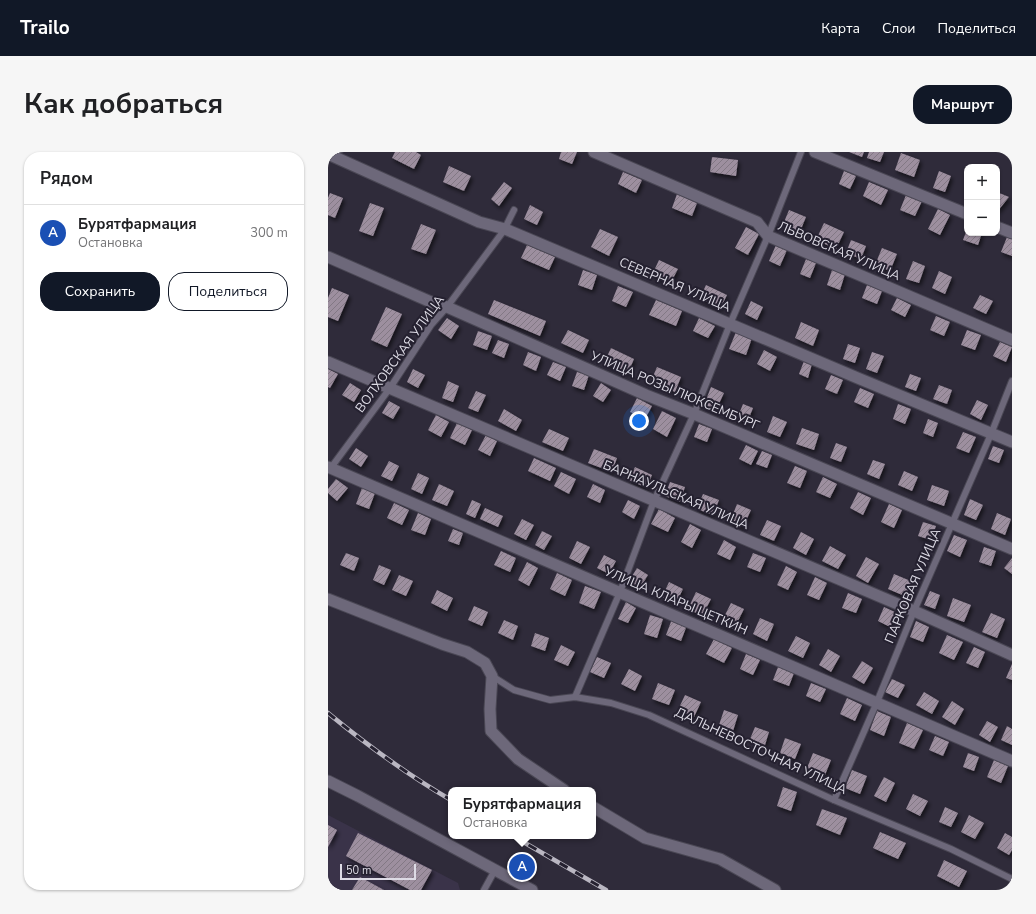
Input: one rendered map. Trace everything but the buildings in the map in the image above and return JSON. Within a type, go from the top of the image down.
[{"type":"street","name":"ЛЬВОВСКАЯ УЛИЦА","points":[[594,152],[757,222],[768,236],[1012,340]]},
{"type":"street","points":[[815,152],[964,213]]},
{"type":"street","name":"СЕВЕРНАЯ УЛИЦА","points":[[328,154],[479,222],[504,230],[1012,442]]},
{"type":"street","points":[[1000,228],[1012,233]]},
{"type":"street","name":"УЛИЦА РОЗЫ ЛЮКСЕМБУРГ","points":[[328,257],[424,299],[447,307],[646,395],[1012,549]]},
{"type":"street","name":"БАРНАУЛЬСКАЯ УЛИЦА","points":[[328,362],[914,611],[1012,655]]},
{"type":"street","name":"УЛИЦА КЛАРЫ ЦЕТКИН","points":[[329,469],[620,592],[1012,761]]},
{"type":"street","name":"ДАЛЬНЕВОСТОЧНАЯ УЛИЦА","points":[[328,599],[442,644],[467,652],[485,663],[492,676]]},
{"type":"street","points":[[492,676],[490,709],[491,731],[518,760],[559,787]]},
{"type":"street","points":[[328,781],[532,890]]},
{"type":"street","points":[[596,809],[644,838],[720,859],[775,890]]},
{"type":"lane","points":[[576,697],[620,592],[654,501],[694,414],[730,324],[768,236],[801,152]]},
{"type":"lane","name":"ВОЛХОВСКАЯ УЛИЦА","points":[[329,469],[390,388],[431,325],[447,307],[504,230],[514,210]]},
{"type":"lane","name":"ПАРКОВАЯ УЛИЦА","points":[[834,800],[991,434],[1012,381]]},
{"type":"lane","name":"ДАЛЬНЕВОСТОЧНАЯ УЛИЦА","points":[[492,676],[514,690],[550,700],[576,697],[611,703],[649,715],[834,800],[951,849],[1012,879]]},
{"type":"lane","points":[[484,890],[495,870]]},
{"type":"shaded area","points":[[328,815],[458,883],[460,890],[328,890]]},
{"type":"railway","points":[[328,713],[388,759],[448,798]]},
{"type":"railway","points":[[518,839],[606,890]]},
{"type":"place","name":"Бурятфармация","points":[[522,867]]}]
